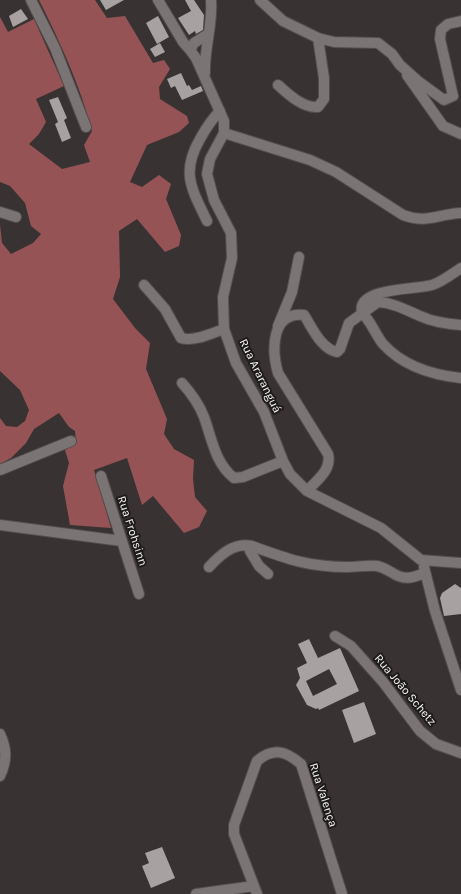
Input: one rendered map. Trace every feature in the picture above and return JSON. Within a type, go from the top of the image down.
[{"type":"street","points":[[31,0],[55,48],[86,127]]},
{"type":"street","points":[[158,0],[176,29],[198,49],[205,77],[224,121],[224,133],[310,160],[336,172],[402,215],[414,219],[425,220],[461,213]]},
{"type":"street","points":[[198,49],[208,34],[211,0]]},
{"type":"street","points":[[260,0],[283,22],[318,38],[334,42],[378,43],[392,54],[443,126],[461,134]]},
{"type":"street","points":[[400,65],[444,100],[449,99],[453,96],[440,39],[441,30],[448,24],[461,21]]},
{"type":"street","points":[[278,85],[288,94],[310,107],[318,107],[324,99],[324,78],[318,38]]},
{"type":"street","points":[[207,221],[195,197],[190,179],[189,164],[202,135],[211,120],[220,111]]},
{"type":"street","name":"Rua Araranguá","points":[[224,133],[210,159],[207,174],[214,200],[231,233],[232,258],[223,297],[224,329],[236,363],[264,412],[282,461],[290,474],[307,491],[380,528],[422,560]]},
{"type":"street","points":[[0,212],[16,217]]},
{"type":"street","points":[[299,257],[294,285],[277,330],[274,348],[275,363],[278,373],[328,454],[330,462],[328,469],[307,491]]},
{"type":"street","points":[[461,268],[433,285],[377,293],[363,302],[361,307],[362,313],[382,343],[396,356],[419,369],[461,378]]},
{"type":"street","points":[[144,285],[165,309],[181,338],[186,339],[201,337],[224,329]]},
{"type":"street","points":[[277,330],[290,317],[298,314],[304,315],[318,338],[332,351],[337,352],[340,349],[349,323],[378,302],[387,303],[421,317],[447,324],[461,325]]},
{"type":"street","points":[[182,383],[192,394],[201,410],[222,466],[234,478],[243,477],[282,461]]},
{"type":"street","points":[[0,470],[71,441]]},
{"type":"street","name":"Rua Frohsinn","points":[[101,476],[139,594]]},
{"type":"street","points":[[0,525],[122,541]]},
{"type":"street","points":[[209,567],[221,554],[229,549],[248,545],[278,557],[306,564],[347,567],[377,566],[386,569],[397,576],[409,579],[425,573]]},
{"type":"street","points":[[252,546],[250,551],[254,561],[268,574]]},
{"type":"street","points":[[459,564],[422,560],[435,612],[461,690]]},
{"type":"street","name":"Rua João Schetz","points":[[335,636],[352,646],[383,682],[420,731],[436,744],[461,753]]},
{"type":"street","points":[[0,734],[6,750],[5,763],[0,776]]},
{"type":"street","name":"Rua Valença","points":[[255,890],[234,834],[234,826],[257,761],[263,756],[277,752],[290,755],[301,764],[342,894]]},
{"type":"street","points":[[196,894],[255,890]]},
{"type":"shaded area","points":[[39,0],[95,0],[107,18],[125,16],[153,63],[164,60],[170,69],[159,87],[160,99],[187,116],[189,123],[179,132],[147,145],[130,182],[142,187],[159,175],[171,184],[166,199],[181,235],[179,246],[165,252],[137,219],[119,231],[120,277],[113,299],[135,328],[150,343],[146,369],[167,419],[164,434],[174,449],[194,460],[193,479],[195,497],[207,511],[199,527],[184,533],[153,496],[142,505],[127,458],[94,470],[111,528],[70,525],[63,486],[69,463],[65,450],[76,442],[75,431],[69,427],[59,413],[34,429],[26,443],[11,458],[0,464],[0,418],[6,426],[17,427],[25,421],[29,410],[20,390],[0,371],[0,225],[2,243],[11,254],[33,243],[41,234],[31,226],[25,203],[10,186],[0,182],[0,17],[8,32],[34,19],[64,86],[36,99],[46,122],[39,134],[29,144],[62,169],[90,162],[84,145],[92,131],[82,97],[69,64]]},
{"type":"building","points":[[100,0],[124,0],[106,10]]},
{"type":"building","points":[[185,0],[194,0],[204,15],[203,30],[196,34],[195,31],[189,35],[178,18],[191,11]]},
{"type":"building","points":[[21,9],[28,19],[13,27],[9,16]]},
{"type":"building","points":[[158,16],[169,37],[157,44],[146,23]]},
{"type":"building","points":[[160,43],[165,52],[155,57],[150,49]]},
{"type":"building","points":[[181,73],[187,86],[189,85],[192,90],[201,86],[203,91],[182,100],[175,86],[171,88],[167,79]]},
{"type":"building","points":[[58,97],[67,118],[64,120],[71,138],[62,142],[55,124],[58,122],[49,100]]},
{"type":"building","points":[[455,584],[461,588],[461,614],[444,616],[440,598],[442,593]]},
{"type":"building","points":[[309,639],[318,658],[340,648],[359,691],[319,710],[318,708],[316,709],[307,705],[296,685],[300,678],[297,668],[307,663],[298,644]],"holes":[[[329,669],[337,684],[313,696],[306,681]]]},
{"type":"building","points":[[364,702],[376,734],[354,743],[342,710]]},
{"type":"building","points":[[162,847],[175,878],[151,888],[142,866],[149,863],[145,853]]}]
